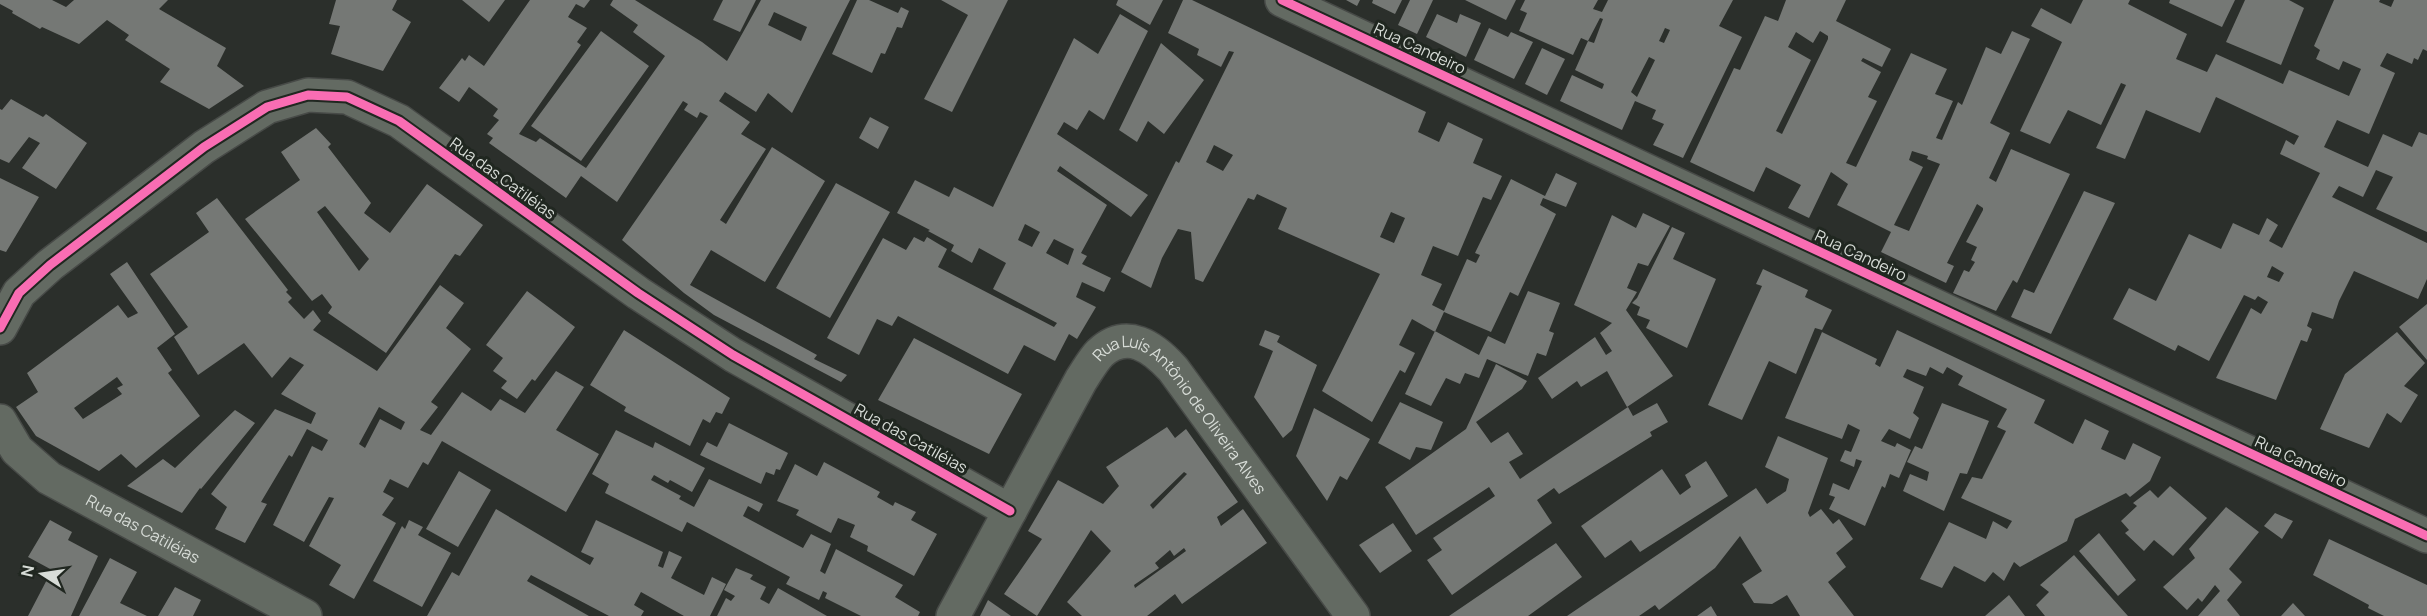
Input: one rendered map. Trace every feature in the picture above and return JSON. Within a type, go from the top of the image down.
[{"type":"street","name":"Rua Candeiro","points":[[1282,0],[2427,536]]},
{"type":"street","name":"Rua das Catiléias","points":[[0,328],[19,293],[50,265],[204,147],[267,107],[308,95],[346,97],[399,121],[638,293],[734,355],[1010,511]]},
{"type":"street","name":"Rua Luís Antônio de Oliveira Alves","points":[[953,616],[1081,380],[1100,353],[1118,341],[1140,343],[1157,352],[1189,389],[1353,616]]},
{"type":"street","name":"Rua das Catiléias","points":[[0,421],[17,450],[49,478],[305,616]]},
{"type":"building","points":[[0,0],[52,0],[66,7],[74,0],[168,0],[159,9],[226,48],[217,66],[244,86],[209,109],[160,82],[170,69],[125,40],[129,35],[107,20],[79,44],[42,27],[40,29],[12,13],[13,11],[0,4]]},
{"type":"building","points":[[336,0],[397,0],[392,10],[411,22],[383,71],[331,54],[340,26],[329,24]]},
{"type":"building","points":[[462,0],[505,0],[489,22]]},
{"type":"building","points":[[530,0],[590,0],[584,8],[576,4],[568,17],[587,28],[577,42],[581,45],[519,134],[536,142],[540,138],[586,168],[665,56],[633,32],[638,25],[610,5],[613,0],[635,0],[702,42],[727,61],[761,0],[850,0],[792,113],[768,93],[756,112],[725,92],[719,101],[750,122],[741,134],[766,149],[720,220],[726,224],[772,147],[825,181],[765,282],[711,250],[690,285],[817,355],[814,359],[847,375],[841,382],[714,315],[684,293],[622,240],[708,116],[700,112],[697,118],[684,110],[688,104],[683,101],[617,202],[581,176],[566,198],[489,143],[493,138],[487,134],[499,120],[493,116],[498,109],[469,87],[459,102],[439,88],[462,58],[465,61],[469,55],[484,66]],"holes":[[[774,12],[807,27],[801,41],[768,25]]]},
{"type":"building","points":[[723,0],[756,0],[740,32],[713,20]]},
{"type":"building","points":[[857,0],[869,0],[898,13],[901,7],[909,11],[902,28],[897,27],[885,54],[881,53],[872,73],[832,54]]},
{"type":"building","points":[[941,0],[1008,0],[952,112],[924,99],[968,15]]},
{"type":"building","points":[[1118,0],[1163,0],[1150,25],[1116,5]]},
{"type":"building","points":[[1183,0],[1192,0],[1426,112],[1418,132],[1439,142],[1448,122],[1483,139],[1473,163],[1502,176],[1491,200],[1483,197],[1458,256],[1433,246],[1421,275],[1442,284],[1432,305],[1444,311],[1467,259],[1476,263],[1480,255],[1475,253],[1511,179],[1545,196],[1556,173],[1577,183],[1566,207],[1543,198],[1540,205],[1556,214],[1518,296],[1510,292],[1491,332],[1444,312],[1435,332],[1412,319],[1399,345],[1415,353],[1405,373],[1400,370],[1372,422],[1322,391],[1380,274],[1278,229],[1287,208],[1257,194],[1254,200],[1248,198],[1203,282],[1195,279],[1191,232],[1178,229],[1162,258],[1151,288],[1121,272],[1234,52],[1229,51],[1221,67],[1197,55],[1199,49],[1168,33]],"holes":[[[1214,145],[1233,155],[1223,171],[1206,162]],[[1391,212],[1405,218],[1394,243],[1380,237]]]},
{"type":"building","points":[[1346,0],[1360,0],[1357,6]]},
{"type":"building","points":[[1373,0],[1402,0],[1395,14],[1372,3]]},
{"type":"building","points":[[1410,0],[1433,0],[1417,34],[1398,25]]},
{"type":"building","points":[[1465,0],[1516,0],[1506,20]]},
{"type":"building","points":[[1525,0],[1598,0],[1593,9],[1602,12],[1608,0],[1733,0],[1719,26],[1742,37],[1683,158],[1653,145],[1664,124],[1652,119],[1656,110],[1635,101],[1622,130],[1560,101],[1572,75],[1602,89],[1603,87],[1604,84],[1575,70],[1588,41],[1581,38],[1573,55],[1519,31],[1527,13],[1520,10]],"holes":[[[1600,18],[1603,19],[1594,43],[1588,41]],[[1665,28],[1670,30],[1664,43],[1659,41]],[[1649,57],[1655,60],[1637,97],[1631,92]]]},
{"type":"building","points":[[1786,0],[1846,0],[1836,21],[1891,49],[1882,67],[1863,58],[1861,61],[1881,72],[1868,97],[1877,101],[1846,163],[1856,167],[1911,53],[1947,69],[1935,94],[1953,101],[1936,138],[1942,140],[1958,102],[1962,105],[1986,47],[2001,54],[2012,31],[2030,39],[1990,123],[2010,133],[1989,178],[1996,182],[2011,149],[2070,174],[2017,283],[2013,280],[1996,311],[1953,293],[1964,270],[1969,272],[1975,262],[1971,260],[1977,247],[1966,242],[1983,210],[1977,204],[1947,263],[1954,266],[1946,283],[1881,252],[1891,232],[1837,205],[1848,184],[1831,172],[1809,218],[1788,208],[1801,185],[1766,167],[1754,192],[1690,162],[1734,68],[1740,70],[1765,16],[1778,21]],"holes":[[[1820,31],[1828,36],[1828,39],[1782,134],[1776,131],[1811,60],[1788,47],[1796,32],[1813,43]],[[1912,151],[1928,156],[1927,159],[1940,164],[1909,231],[1894,225],[1923,167],[1909,160]]]},
{"type":"building","points":[[2083,0],[2130,0],[2128,4],[2187,34],[2176,59],[2207,72],[2216,54],[2283,84],[2289,70],[2349,96],[2361,69],[2343,61],[2339,70],[2316,59],[2320,50],[2314,46],[2334,0],[2380,0],[2379,2],[2391,7],[2394,0],[2427,0],[2427,51],[2423,49],[2418,60],[2414,58],[2412,64],[2387,53],[2380,66],[2395,73],[2369,134],[2337,120],[2324,147],[2368,167],[2383,134],[2412,147],[2419,132],[2427,135],[2427,232],[2376,209],[2393,177],[2376,170],[2363,197],[2339,186],[2332,197],[2427,243],[2427,279],[2418,299],[2354,271],[2333,319],[2312,312],[2307,326],[2312,329],[2307,342],[2301,340],[2276,400],[2216,378],[2251,308],[2261,314],[2268,302],[2258,296],[2255,300],[2244,295],[2209,361],[2178,345],[2175,351],[2113,319],[2129,288],[2156,301],[2189,234],[2221,249],[2233,223],[2259,235],[2267,218],[2278,225],[2269,241],[2282,248],[2320,173],[2280,154],[2286,140],[2294,145],[2299,136],[2216,97],[2200,133],[2146,110],[2125,159],[2096,148],[2126,85],[2121,83],[2101,125],[2068,110],[2050,144],[2020,131],[2062,42],[2031,26],[2041,8],[2071,24]],"holes":[[[2272,266],[2284,273],[2279,282],[2267,277]]]},
{"type":"building","points":[[2170,0],[2235,0],[2222,27],[2169,3]]},
{"type":"building","points":[[2245,0],[2289,0],[2304,8],[2281,65],[2226,42]]},
{"type":"building","points":[[1120,14],[1148,31],[1104,120],[1089,110],[1077,130],[1064,122],[1057,134],[1148,195],[1131,217],[1060,166],[1057,171],[1107,205],[1081,253],[1087,256],[1082,264],[1111,278],[1104,292],[1082,282],[1076,297],[1096,307],[1077,339],[1069,334],[1055,361],[1024,345],[1008,374],[898,316],[892,326],[877,319],[859,355],[827,338],[883,238],[906,250],[914,237],[924,242],[927,237],[947,249],[938,267],[1054,327],[1057,323],[993,289],[1006,263],[979,248],[972,263],[951,251],[954,245],[897,213],[915,180],[949,197],[954,187],[993,207],[1074,38],[1098,54]],"holes":[[[1025,224],[1040,232],[1032,247],[1018,240]],[[1054,239],[1074,249],[1068,265],[1046,253]]]},
{"type":"building","points":[[1437,14],[1457,23],[1460,14],[1481,23],[1466,57],[1426,37]]},
{"type":"building","points":[[1489,28],[1508,37],[1511,32],[1533,42],[1514,79],[1474,60]]},
{"type":"building","points":[[601,31],[649,66],[581,161],[531,126]]},
{"type":"building","points":[[1161,43],[1204,80],[1164,134],[1148,121],[1137,142],[1119,130]]},
{"type":"building","points":[[1542,48],[1565,59],[1547,95],[1525,84]]},
{"type":"building","points":[[11,99],[43,117],[46,114],[87,143],[56,189],[22,168],[40,143],[29,137],[9,163],[0,159],[0,109],[2,110]]},
{"type":"building","points":[[870,117],[889,127],[878,149],[859,138]]},
{"type":"building","points":[[316,128],[331,144],[328,147],[371,203],[364,213],[390,233],[427,184],[483,225],[460,256],[455,254],[386,353],[328,313],[332,307],[322,294],[312,301],[245,219],[300,180],[281,152]],"holes":[[[325,206],[369,259],[359,271],[317,212]]]},
{"type":"building","points":[[0,178],[39,197],[6,252],[0,250]]},
{"type":"building","points":[[836,183],[890,212],[830,318],[776,288]]},
{"type":"building","points":[[2084,191],[2115,203],[2051,334],[2011,317],[2024,289],[2034,293]]},
{"type":"building","points":[[217,198],[288,290],[286,292],[292,298],[288,302],[304,319],[313,310],[321,321],[313,330],[377,371],[440,285],[464,303],[446,328],[471,349],[431,402],[438,407],[420,430],[431,435],[462,392],[491,411],[500,399],[525,413],[556,371],[584,387],[556,430],[599,454],[566,512],[442,441],[428,465],[423,462],[408,488],[390,479],[383,492],[394,498],[382,515],[396,523],[354,599],[329,585],[341,565],[309,546],[334,498],[329,497],[304,542],[273,525],[312,446],[322,451],[328,440],[307,429],[292,457],[289,455],[261,502],[267,504],[245,543],[215,529],[227,507],[211,494],[275,409],[311,424],[316,413],[281,394],[304,365],[290,357],[272,378],[244,343],[198,375],[174,337],[188,327],[150,274],[209,232],[196,213]],"holes":[[[379,407],[405,422],[401,430],[380,419],[365,448],[359,444]]]},
{"type":"building","points":[[1643,213],[1670,226],[1648,266],[1638,263],[1627,288],[1637,292],[1626,310],[1673,376],[1627,407],[1607,371],[1581,387],[1577,381],[1552,399],[1538,378],[1595,337],[1606,355],[1612,351],[1600,333],[1612,323],[1574,305],[1612,215],[1636,228]]},
{"type":"building","points":[[1672,227],[1685,233],[1673,259],[1716,279],[1687,348],[1646,328],[1650,320],[1637,315],[1640,307],[1632,303],[1637,298]]},
{"type":"building","points":[[127,262],[175,334],[157,348],[172,370],[168,373],[200,416],[136,468],[121,454],[99,471],[36,436],[16,407],[38,392],[27,373],[118,305],[128,318],[138,313],[110,274]],"holes":[[[117,377],[123,385],[117,388],[122,394],[83,419],[74,408]]]},
{"type":"building","points":[[1763,269],[1808,290],[1805,297],[1832,310],[1822,330],[1815,328],[1796,374],[1769,361],[1742,420],[1708,405],[1762,286],[1756,284]]},
{"type":"building","points":[[527,291],[575,327],[535,381],[532,379],[517,399],[501,388],[507,381],[493,371],[503,358],[486,345]]},
{"type":"building","points":[[1528,291],[1560,303],[1549,331],[1554,333],[1546,356],[1537,353],[1528,376],[1487,359],[1479,378],[1465,373],[1460,384],[1446,378],[1431,406],[1405,394],[1435,331],[1479,355],[1488,336],[1505,344]]},
{"type":"building","points":[[2427,304],[2427,360],[2399,327]]},
{"type":"building","points":[[624,330],[730,398],[722,414],[716,412],[710,423],[703,419],[690,446],[624,411],[626,407],[590,385]]},
{"type":"building","points":[[1265,330],[1280,336],[1277,342],[1317,365],[1292,430],[1283,438],[1254,397],[1273,351],[1259,345]]},
{"type":"building","points":[[1897,330],[2045,400],[2034,423],[2073,444],[2085,419],[2109,431],[2101,449],[2125,460],[2133,443],[2161,457],[2150,481],[2130,497],[2126,493],[2075,519],[2067,541],[2020,567],[2014,562],[2004,581],[1993,572],[1985,582],[1954,566],[1942,588],[1920,579],[1949,522],[1986,539],[1993,521],[2007,529],[2012,521],[1961,498],[1972,477],[1982,479],[2006,431],[1997,427],[2007,409],[1958,385],[1963,376],[1947,367],[1943,374],[1930,367],[1926,376],[1907,369],[1903,377],[1924,387],[1913,413],[1919,418],[1910,439],[1889,429],[1881,441],[1895,447],[1897,443],[1911,450],[1899,478],[1890,474],[1885,488],[1882,486],[1865,526],[1829,509],[1835,497],[1829,495],[1833,483],[1849,490],[1862,461],[1856,459],[1854,467],[1840,461],[1845,450],[1851,452],[1860,430],[1848,424],[1842,439],[1785,418],[1822,332],[1877,359],[1875,364],[1880,367]]},
{"type":"building","points":[[2397,332],[2425,363],[2404,386],[2418,395],[2401,423],[2387,413],[2369,448],[2320,429],[2345,374]]},
{"type":"building","points":[[914,338],[1022,394],[989,454],[878,400]]},
{"type":"building","points":[[1496,364],[1527,381],[1522,389],[1476,422],[1491,443],[1508,432],[1523,454],[1509,462],[1520,479],[1628,407],[1633,416],[1657,403],[1668,422],[1650,432],[1652,436],[1559,494],[1554,488],[1537,500],[1552,523],[1452,595],[1427,560],[1442,550],[1433,538],[1495,496],[1489,487],[1416,535],[1385,487],[1466,429]]},
{"type":"building","points":[[1400,402],[1443,422],[1431,450],[1416,447],[1410,460],[1378,443]]},
{"type":"building","points":[[1942,403],[1989,421],[1967,474],[1960,473],[1944,511],[1903,491],[1910,474],[1927,481],[1929,472],[1907,462],[1915,446],[1922,449]]},
{"type":"building","points":[[1314,408],[1370,439],[1347,480],[1340,476],[1327,501],[1296,456]]},
{"type":"building","points":[[235,410],[255,423],[182,513],[127,486],[163,459],[175,468]]},
{"type":"building","points":[[729,423],[788,453],[780,470],[776,469],[774,475],[766,472],[761,484],[700,455],[707,442],[717,447]]},
{"type":"building","points":[[1167,427],[1175,438],[1186,429],[1238,502],[1217,517],[1221,526],[1243,509],[1267,543],[1182,604],[1175,594],[1147,616],[1082,616],[1067,602],[1111,551],[1091,530],[1037,616],[1004,594],[1042,539],[1028,531],[1058,480],[1103,504],[1119,486],[1106,467]],"holes":[[[1184,472],[1187,474],[1153,509],[1150,505]],[[1184,548],[1186,551],[1135,588],[1134,585],[1159,568],[1155,563],[1170,550],[1174,556]]]},
{"type":"building","points":[[616,430],[653,448],[655,442],[705,468],[692,492],[670,480],[668,483],[654,475],[651,480],[681,496],[679,499],[694,507],[709,479],[763,504],[759,512],[748,506],[743,516],[803,548],[811,534],[831,544],[820,571],[825,574],[836,549],[903,585],[895,597],[920,612],[918,616],[861,616],[825,598],[827,593],[823,591],[819,600],[786,584],[790,577],[687,522],[682,532],[605,493],[609,484],[592,474]]},
{"type":"building","points":[[1778,436],[1828,458],[1808,513],[1810,517],[1821,509],[1833,524],[1839,519],[1853,539],[1836,553],[1846,567],[1828,582],[1854,616],[1800,616],[1787,595],[1772,604],[1754,603],[1742,584],[1762,571],[1740,536],[1715,568],[1659,610],[1655,605],[1639,616],[1567,616],[1756,488],[1767,504],[1786,491],[1789,479],[1765,467]]},
{"type":"building","points":[[1706,461],[1728,496],[1640,552],[1631,540],[1605,558],[1581,526],[1662,469],[1680,495],[1691,487],[1685,475]]},
{"type":"building","points":[[824,462],[880,492],[877,497],[893,506],[895,502],[916,512],[911,520],[937,534],[914,576],[867,551],[868,546],[850,537],[855,525],[838,518],[831,533],[796,515],[799,510],[777,501],[795,464],[817,476]]},
{"type":"building","points":[[459,471],[491,490],[458,547],[426,529]]},
{"type":"building","points":[[2170,486],[2207,518],[2173,556],[2154,540],[2144,551],[2125,533],[2129,530],[2121,521],[2137,506],[2133,503],[2150,490],[2158,498]]},
{"type":"building","points":[[2226,507],[2259,532],[2229,569],[2242,582],[2227,600],[2240,616],[2198,616],[2220,591],[2215,585],[2202,602],[2198,598],[2187,610],[2163,587],[2195,558],[2189,549]]},
{"type":"building","points":[[496,509],[590,565],[594,558],[581,552],[596,520],[663,552],[658,566],[663,568],[669,551],[682,557],[671,578],[704,595],[712,577],[726,584],[710,616],[684,616],[641,592],[634,605],[644,611],[641,616],[609,616],[531,575],[527,581],[589,616],[427,616],[452,572],[459,576]]},
{"type":"building","points":[[2275,513],[2293,521],[2282,539],[2264,526]]},
{"type":"building","points":[[50,520],[72,532],[68,540],[98,556],[71,616],[28,616],[52,570],[28,557]]},
{"type":"building","points":[[409,520],[423,527],[418,535],[451,553],[422,607],[373,581],[402,526],[405,529]]},
{"type":"building","points":[[1393,523],[1412,551],[1380,573],[1359,545]]},
{"type":"building","points":[[2099,533],[2136,580],[2118,596],[2079,551]]},
{"type":"building","points":[[2329,539],[2427,585],[2427,616],[2384,616],[2368,608],[2369,605],[2313,575]]},
{"type":"building","points":[[1556,543],[1582,577],[1528,616],[1449,616]]},
{"type":"building","points":[[2074,555],[2128,616],[2045,616],[2036,605],[2049,592],[2040,585]]},
{"type":"building","points":[[110,558],[137,572],[120,603],[147,616],[79,616]]},
{"type":"building","points":[[736,568],[753,575],[750,579],[766,587],[760,599],[769,604],[778,588],[827,616],[717,616],[726,598],[731,601],[735,596],[724,590]]},
{"type":"building","points":[[175,587],[201,600],[193,616],[158,616]]},
{"type":"building","points":[[2009,595],[2025,616],[1985,616]]},
{"type":"building","points":[[988,600],[1011,616],[980,616]]},
{"type":"building","points":[[2293,603],[2305,616],[2281,616]]},
{"type":"building","points":[[1711,606],[1717,616],[1697,616]]},
{"type":"cycle path","points":[[1282,0],[2427,536]]},
{"type":"cycle path","points":[[0,328],[19,293],[50,265],[204,147],[267,107],[308,95],[347,97],[399,121],[638,293],[733,355],[1010,511]]}]
